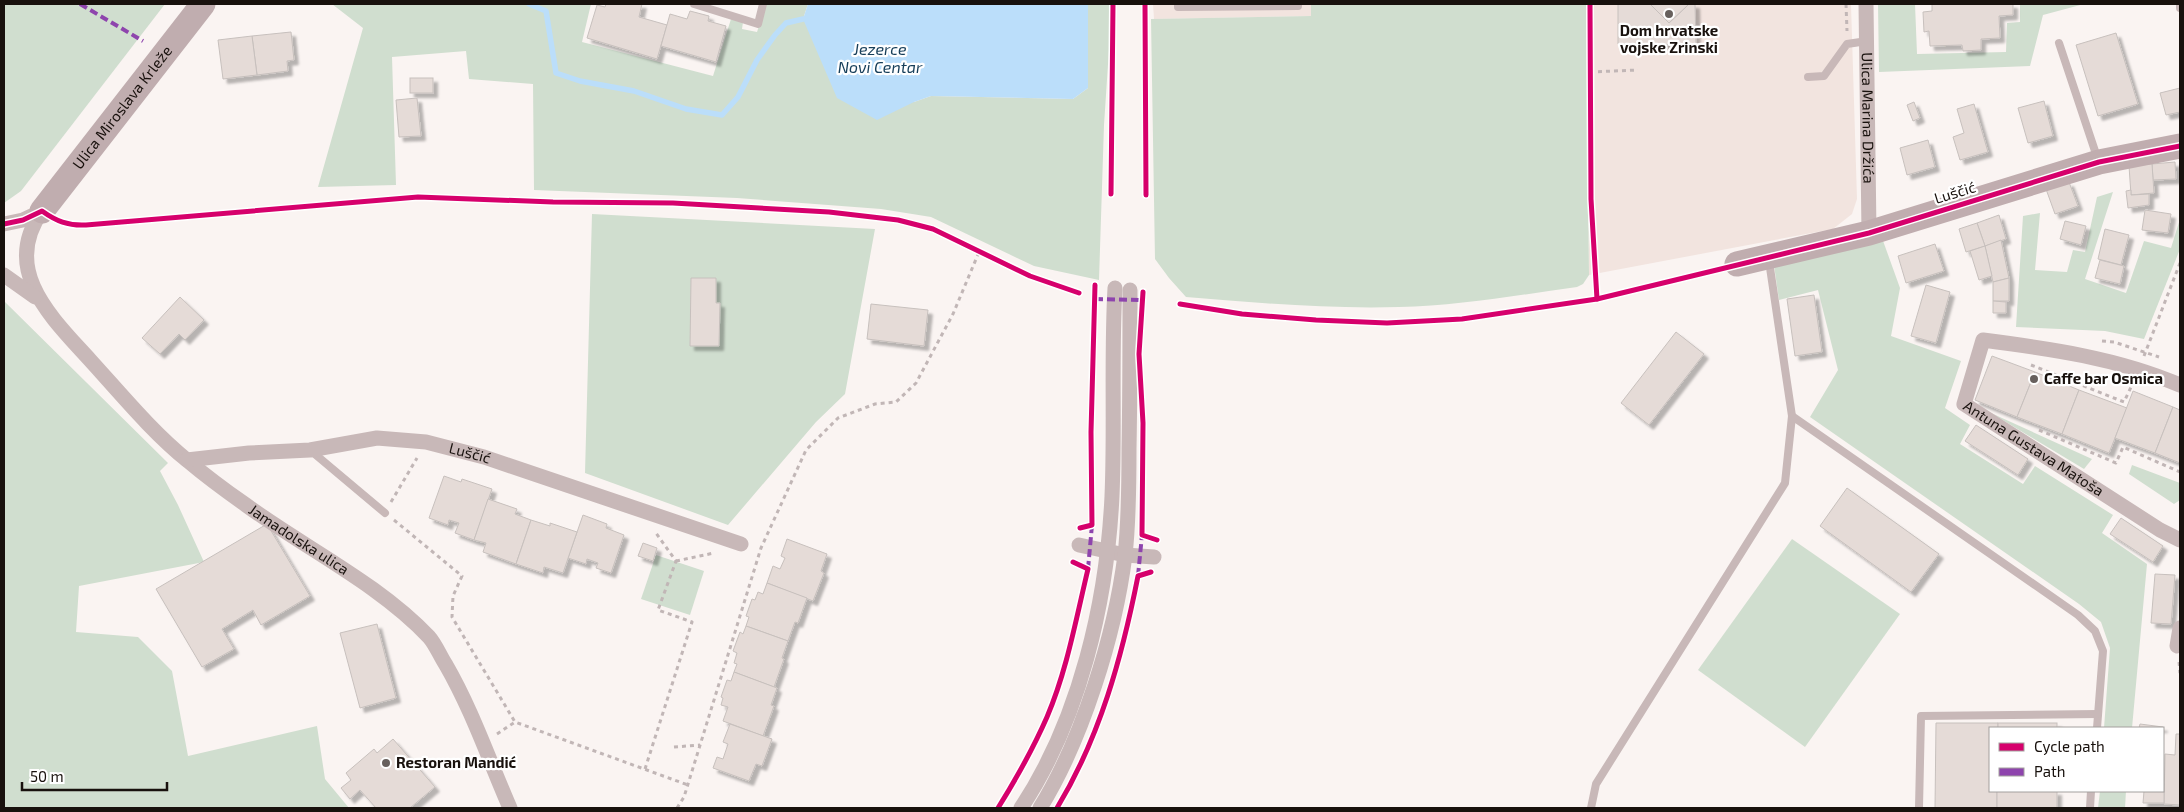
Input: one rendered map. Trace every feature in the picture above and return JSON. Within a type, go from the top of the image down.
[{"type":"main road","name":"Ulica Miroslava Krleže","points":[[42,211],[202,4]]},
{"type":"main road","name":"Luščić","points":[[1737,264],[1869,233],[2099,162],[2180,146]]},
{"type":"street","name":"Ulica Marina Držića","points":[[1866,4],[1869,233]]},
{"type":"street","points":[[4,224],[23,220],[42,211]]},
{"type":"street","name":"Jamadolska ulica","points":[[42,211],[31,229],[25,260],[32,288],[42,304],[132,406],[187,460],[246,506],[389,600],[430,638],[462,694],[510,808]]},
{"type":"street","name":"Jamadolska ulica","points":[[4,275],[42,304]]},
{"type":"street","points":[[1021,808],[1033,790],[1058,737],[1086,665],[1107,551],[1112,496],[1122,289],[1129,491],[1125,555],[1113,617],[1100,668],[1074,743],[1040,808]]},
{"type":"street","name":"Antuna Gustava Matoša","points":[[2180,385],[2139,369],[2100,358],[1983,340],[1964,404],[2160,530],[2180,540]]},
{"type":"street","name":"Luščić","points":[[187,460],[249,453],[310,450],[377,438],[426,442],[484,457],[741,544]]},
{"type":"street","points":[[1079,545],[1125,555],[1154,557]]},
{"type":"street","points":[[2177,646],[2180,628]]},
{"type":"lane","points":[[694,4],[707,6],[758,24],[763,4]]},
{"type":"lane","points":[[1178,4],[1178,7],[1298,6],[1298,4]]},
{"type":"lane","points":[[1808,76],[1824,76],[1847,44],[1867,41]]},
{"type":"lane","points":[[2059,43],[2099,162]]},
{"type":"lane","points":[[1591,808],[1596,784],[1785,483],[1792,416],[1768,256]]},
{"type":"lane","points":[[1792,416],[2078,615],[2095,631],[2103,650],[2097,727]]},
{"type":"lane","points":[[310,450],[385,513]]},
{"type":"lane","points":[[1919,808],[1921,716],[2098,714]]},
{"type":"lane","points":[[2090,808],[2091,792]]},
{"type":"path","points":[[1846,4],[1847,44]]},
{"type":"path","points":[[1590,62],[1590,82]]},
{"type":"path","points":[[1590,72],[1638,70]]},
{"type":"path","points":[[677,808],[684,797],[688,785],[761,548],[806,450],[838,418],[875,404],[896,402],[916,383],[953,314],[979,252]]},
{"type":"path","points":[[2024,363],[2124,402],[2139,369],[2180,263]]},
{"type":"path","points":[[2034,428],[2116,463],[2123,447],[2180,472]]},
{"type":"path","points":[[385,513],[426,442]]},
{"type":"path","points":[[397,522],[462,576],[453,596],[452,617],[515,722],[688,785]]},
{"type":"path","points":[[654,531],[676,561]]},
{"type":"path","points":[[676,561],[722,552]]},
{"type":"path","points":[[645,770],[692,622],[658,610],[676,561]]},
{"type":"path","points":[[492,737],[515,722]]},
{"type":"path","points":[[674,747],[700,745]]},
{"type":"shaded area","points":[[1153,4],[1311,4],[1311,16],[1154,19]]},
{"type":"shaded area","points":[[1587,4],[1851,4],[1857,199],[1852,214],[1833,229],[1589,275]]},
{"type":"green space","points":[[4,4],[165,4],[21,191],[4,203]]},
{"type":"green space","points":[[332,4],[591,4],[582,42],[713,76],[731,19],[743,22],[742,29],[757,32],[766,4],[808,4],[803,19],[914,102],[931,96],[1073,99],[1088,88],[1088,4],[1112,4],[1104,125],[1099,280],[1034,266],[931,217],[881,209],[737,198],[534,190],[533,84],[469,79],[466,51],[392,57],[396,185],[318,187],[363,28]]},
{"type":"green space","points":[[1311,4],[1586,4],[1589,275],[1583,284],[1577,287],[1488,300],[1444,305],[1399,307],[1320,306],[1186,297],[1155,259],[1151,19],[1311,16]]},
{"type":"green space","points":[[1878,4],[1915,4],[1917,54],[2006,52],[2007,23],[2020,22],[2020,4],[2084,4],[2043,15],[2030,66],[1879,72]]},
{"type":"green space","points":[[2113,192],[2085,279],[2126,293],[2144,241],[2171,248],[2180,219],[2180,249],[2144,339],[2105,331],[2016,327],[2023,216],[2040,213],[2035,270],[2067,272],[2073,250],[2085,252],[2097,197]]},
{"type":"green space","points":[[592,214],[875,229],[845,394],[816,422],[728,525],[585,473]]},
{"type":"green space","points":[[1882,238],[1900,288],[1891,336],[1961,361],[1945,408],[1970,425],[1960,444],[2023,484],[2035,466],[2113,515],[2102,533],[2147,564],[2132,727],[2104,727],[2110,648],[2101,622],[2079,604],[1810,417],[1838,370],[1818,290],[1779,300],[1774,265]]},
{"type":"green space","points":[[4,301],[168,463],[160,471],[204,562],[79,586],[76,632],[138,637],[172,671],[188,756],[317,726],[325,779],[349,808],[4,808]]},
{"type":"green space","points":[[1991,413],[2092,459],[2084,469]]},
{"type":"green space","points":[[2132,465],[2180,483],[2180,500],[2174,504],[2129,474]]},
{"type":"green space","points":[[1792,539],[1900,614],[1805,747],[1698,670]]},
{"type":"green space","points":[[656,555],[704,571],[690,615],[641,599]]},
{"type":"green space","points":[[2100,792],[2126,792],[2125,808],[2098,808]]},
{"type":"water","name":"Jezerce Novi Centar","points":[[808,4],[1088,4],[1088,88],[1073,99],[931,96],[877,120],[837,98],[803,19]]},
{"type":"building","points":[[606,4],[642,4],[639,17],[667,25],[657,59],[587,38],[597,5],[605,7]]},
{"type":"building","points":[[1618,4],[1650,4],[1669,23],[1689,4],[1695,4],[1696,45],[1618,44]]},
{"type":"building","name":"Dom hrvatske vojske Zrinski","points":[[1650,4],[1689,4],[1669,23]]},
{"type":"building","points":[[1932,4],[2013,4],[2013,15],[1999,16],[2000,38],[1981,39],[1981,50],[1963,51],[1962,45],[1930,46],[1929,31],[1924,32],[1923,12],[1932,11]]},
{"type":"building","points":[[690,11],[709,16],[708,21],[726,26],[716,62],[661,46],[670,14],[687,19]]},
{"type":"building","points":[[291,32],[294,60],[287,61],[288,71],[257,75],[252,36]]},
{"type":"building","points":[[2116,33],[2138,104],[2098,116],[2076,45]]},
{"type":"building","points":[[252,36],[257,75],[223,79],[218,40]]},
{"type":"building","points":[[410,78],[433,78],[433,93],[410,93]]},
{"type":"building","points":[[2180,88],[2180,112],[2166,115],[2160,93]]},
{"type":"building","points":[[417,98],[421,136],[399,137],[396,100]]},
{"type":"building","points":[[2044,101],[2053,136],[2028,143],[2018,108]]},
{"type":"building","points":[[1914,102],[1920,118],[1913,121],[1907,105]]},
{"type":"building","points":[[1974,104],[1988,152],[1960,160],[1953,137],[1964,133],[1957,109]]},
{"type":"building","points":[[1928,140],[1935,167],[1907,175],[1900,148]]},
{"type":"building","points":[[2175,162],[2176,179],[2153,180],[2152,164]]},
{"type":"building","points":[[2152,164],[2154,193],[2131,195],[2129,166]]},
{"type":"building","points":[[2069,182],[2078,206],[2055,214],[2046,189]]},
{"type":"building","points":[[2131,190],[2131,195],[2149,194],[2149,205],[2128,208],[2126,191]]},
{"type":"building","points":[[2145,210],[2171,214],[2168,233],[2142,230]]},
{"type":"building","points":[[1999,215],[2006,239],[1985,246],[1977,223]]},
{"type":"building","points":[[2065,221],[2086,226],[2081,245],[2060,239]]},
{"type":"building","points":[[1977,223],[1985,246],[1966,252],[1959,229]]},
{"type":"building","points":[[2105,229],[2129,235],[2121,265],[2098,259]]},
{"type":"building","points":[[2001,240],[2009,278],[1993,282],[1985,246]]},
{"type":"building","points":[[1935,244],[1944,271],[1906,283],[1898,256]]},
{"type":"building","points":[[1985,246],[1992,276],[1979,280],[1970,251]]},
{"type":"building","points":[[2100,260],[2124,266],[2120,284],[2095,278]]},
{"type":"building","points":[[691,278],[716,278],[716,303],[720,303],[719,346],[690,346]]},
{"type":"building","points":[[2009,278],[2009,301],[1993,301],[1993,282]]},
{"type":"building","points":[[1926,285],[1950,292],[1936,343],[1911,336]]},
{"type":"building","points":[[1814,295],[1822,352],[1795,356],[1787,299]]},
{"type":"building","points":[[180,297],[204,320],[185,340],[179,334],[160,354],[142,338]]},
{"type":"building","points":[[1993,301],[2006,302],[2006,313],[1993,313]]},
{"type":"building","points":[[871,304],[928,310],[924,346],[867,339]]},
{"type":"building","points":[[1676,332],[1704,354],[1649,425],[1621,403]]},
{"type":"building","points":[[1992,356],[2035,372],[2017,417],[1975,400]]},
{"type":"building","points":[[2035,372],[2079,390],[2062,434],[2017,417]]},
{"type":"building","points":[[2079,390],[2127,408],[2109,453],[2062,434]]},
{"type":"building","points":[[2133,391],[2173,407],[2155,453],[2115,438]]},
{"type":"building","points":[[2173,407],[2180,410],[2180,463],[2155,453]]},
{"type":"building","points":[[1976,425],[2028,459],[2018,475],[1965,441]]},
{"type":"building","points":[[444,476],[461,482],[462,479],[492,489],[474,540],[455,533],[459,523],[449,520],[448,525],[429,518]]},
{"type":"building","points":[[1847,488],[1939,554],[1911,592],[1820,526]]},
{"type":"building","points":[[488,499],[517,509],[515,514],[531,520],[516,564],[483,552],[486,543],[474,540]]},
{"type":"building","points":[[583,515],[607,524],[606,528],[624,535],[611,573],[596,568],[598,563],[587,559],[586,564],[568,558]]},
{"type":"building","points":[[2121,518],[2163,546],[2153,562],[2110,534]]},
{"type":"building","points":[[531,520],[550,526],[550,523],[577,532],[563,573],[544,567],[543,573],[516,564]]},
{"type":"building","points":[[267,524],[310,596],[261,625],[253,610],[222,629],[234,649],[202,667],[156,589]]},
{"type":"building","points":[[787,539],[827,554],[821,571],[824,573],[813,601],[767,583],[773,566],[780,569],[785,558],[781,556]]},
{"type":"building","points":[[643,543],[657,548],[653,561],[638,556]]},
{"type":"building","points":[[2155,574],[2175,575],[2171,624],[2151,623]]},
{"type":"building","points":[[767,583],[807,598],[798,623],[795,622],[788,641],[746,626],[749,617],[746,616],[752,599],[755,600],[758,592],[763,594]]},
{"type":"building","points":[[377,624],[396,698],[360,708],[340,633]]},
{"type":"building","points":[[746,626],[788,641],[774,687],[734,672],[737,664],[734,663],[737,653],[733,651],[740,632],[743,634]]},
{"type":"building","points":[[734,672],[777,688],[771,705],[774,706],[763,736],[723,721],[728,707],[721,705],[723,698],[721,697],[727,680],[731,681]]},
{"type":"building","points":[[1936,723],[1998,723],[1998,727],[1989,727],[1989,792],[1997,792],[1997,808],[1935,808]]},
{"type":"building","points":[[1998,723],[2057,723],[2057,727],[1998,727]]},
{"type":"building","points":[[730,724],[772,739],[762,766],[756,764],[749,781],[713,768],[717,757],[723,759],[728,744],[723,742]]},
{"type":"building","points":[[2140,724],[2163,727],[2139,727]]},
{"type":"building","points":[[2176,734],[2180,734],[2180,805],[2164,804],[2165,754],[2175,755]]},
{"type":"building","name":"Restoran Mandić","points":[[393,739],[435,787],[410,808],[376,808],[360,790],[350,799],[341,788],[351,780],[346,773],[374,749],[377,753]]},
{"type":"building","points":[[1997,792],[2057,792],[2057,808],[1997,808]]},
{"type":"building","points":[[2144,792],[2164,792],[2164,803],[2143,803]]},
{"type":"waterway","points":[[529,4],[546,11],[556,73],[580,81],[634,91],[686,109],[722,115],[738,97],[757,60],[775,35],[786,23],[803,19]]},
{"type":"marked path","points":[[80,4],[143,41]]},
{"type":"marked path","points":[[1095,299],[1142,300]]},
{"type":"marked path","points":[[1088,569],[1092,525]]},
{"type":"marked path","points":[[1138,576],[1142,535]]},
{"type":"cycle path","points":[[1111,194],[1113,4]]},
{"type":"cycle path","points":[[1145,4],[1146,195]]},
{"type":"cycle path","points":[[1590,4],[1591,199],[1597,299]]},
{"type":"cycle path","points":[[1180,304],[1242,314],[1387,323],[1462,319],[1597,299],[1869,233],[2099,162],[2180,146]]},
{"type":"cycle path","points":[[4,224],[23,220],[42,211],[62,222],[86,225],[418,197],[553,202],[673,203],[829,212],[898,220],[933,229],[1030,276],[1079,293]]},
{"type":"cycle path","points":[[1080,528],[1092,525],[1091,432],[1095,285]]},
{"type":"cycle path","points":[[1143,292],[1139,354],[1143,423],[1142,535],[1157,540]]},
{"type":"cycle path","points":[[998,808],[1036,741],[1060,681],[1088,569],[1073,562]]},
{"type":"cycle path","points":[[1057,808],[1086,753],[1108,696],[1125,636],[1138,576],[1151,572]]},
{"type":"place","name":"Dom hrvatske vojske Zrinski","points":[[1669,14]]},
{"type":"place","name":"Caffe bar Osmica","points":[[2034,379]]},
{"type":"place","name":"Restoran Mandić","points":[[386,763]]}]
